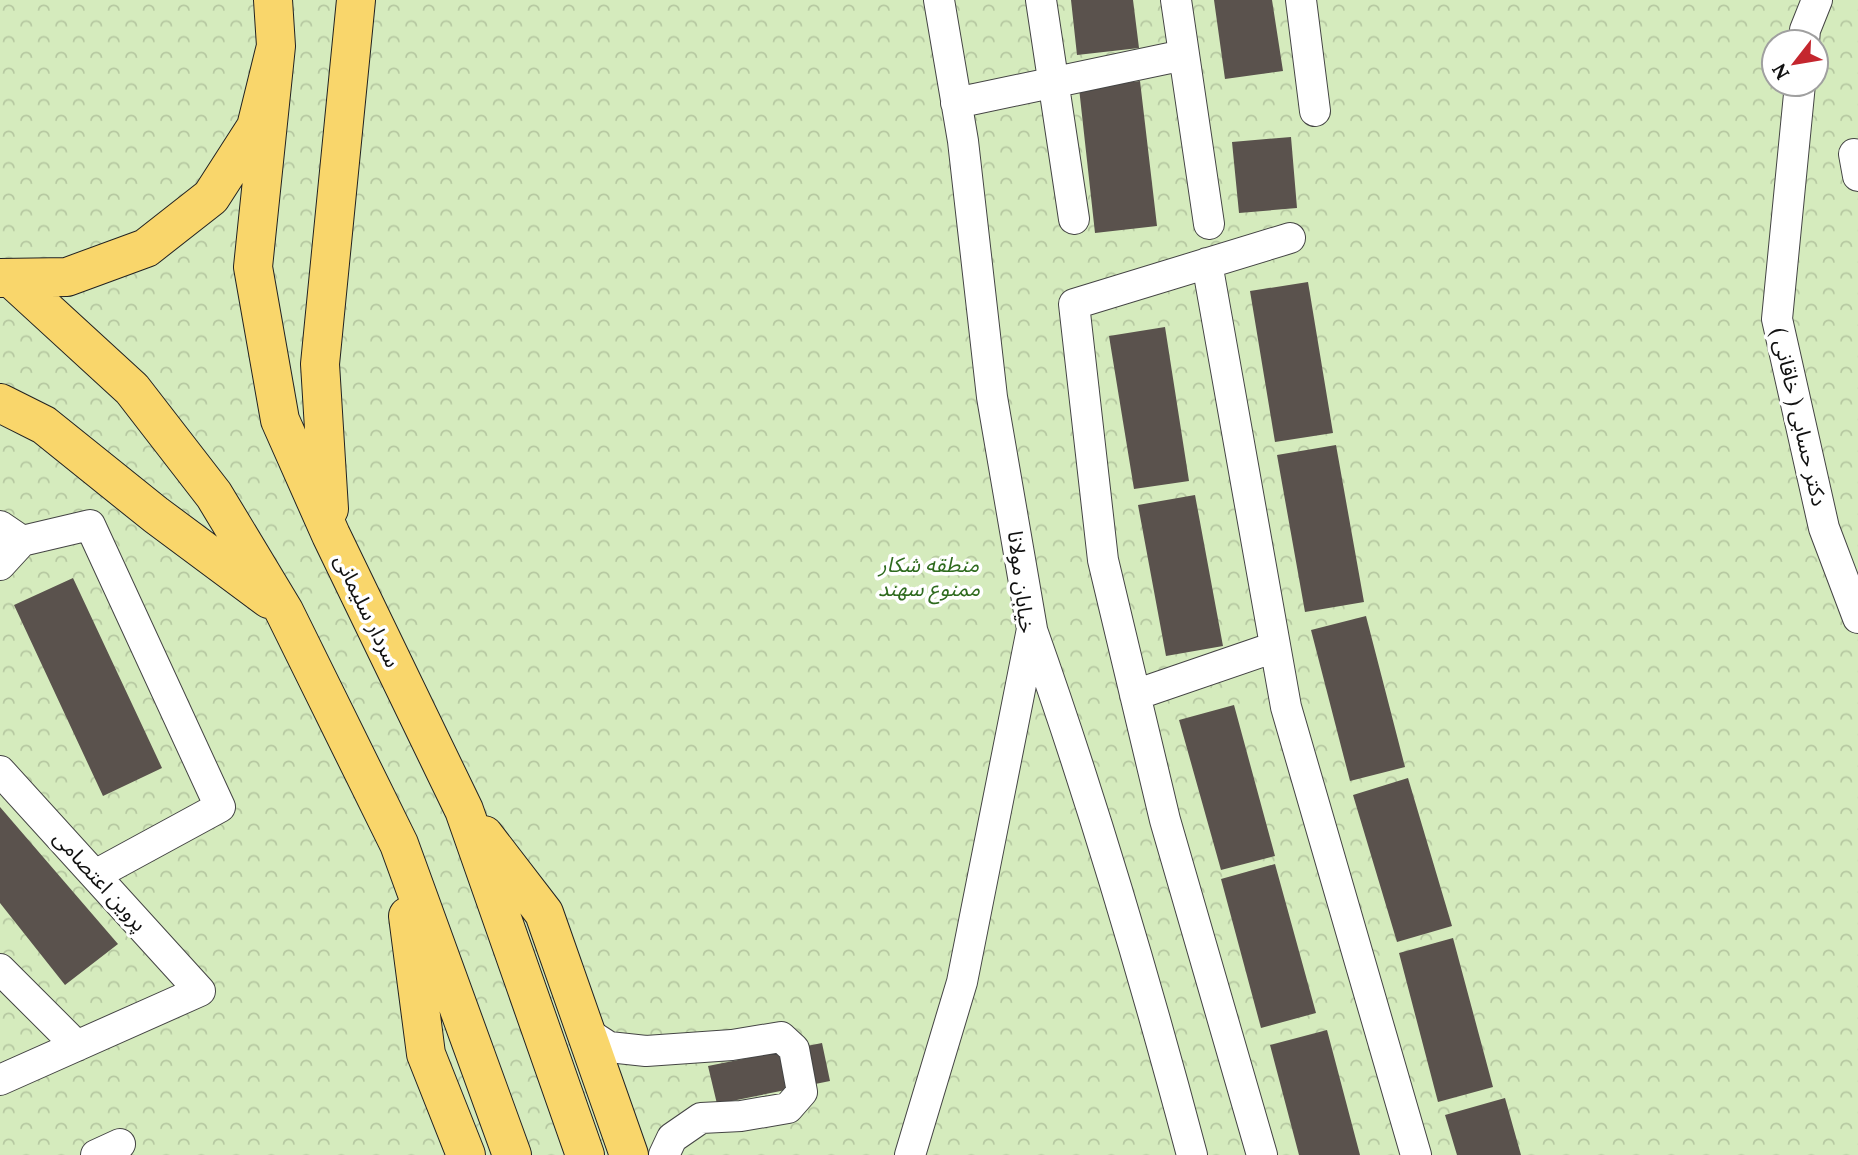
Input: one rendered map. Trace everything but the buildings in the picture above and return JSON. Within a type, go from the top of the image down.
[{"type":"main road","points":[[5,278],[67,277],[146,248],[211,197],[256,127],[276,46],[273,0]]},
{"type":"main road","points":[[331,535],[320,364],[356,0]]},
{"type":"main road","name":"سردار سلیمانی","points":[[276,46],[253,267],[280,420],[331,535],[464,810],[584,1155]]},
{"type":"main road","points":[[5,278],[132,388],[214,495],[284,611],[399,844],[512,1155]]},
{"type":"main road","points":[[0,403],[44,425],[156,515],[284,611]]},
{"type":"main road","points":[[464,810],[544,912],[629,1155]]},
{"type":"main road","points":[[399,844],[426,1054],[466,1155]]},
{"type":"street","name":"خیابان مولانا","points":[[910,1155],[962,982],[1032,629],[992,397],[957,103],[939,0]]},
{"type":"street","points":[[1041,0],[1074,219]]},
{"type":"street","points":[[1176,0],[1209,224]]},
{"type":"street","points":[[1301,0],[1315,111]]},
{"type":"street","points":[[1806,28],[1817,0]]},
{"type":"street","points":[[957,103],[1184,55]]},
{"type":"street","name":"دکتر حسابی ( خاقانی )","points":[[1799,98],[1777,319],[1824,528],[1858,618]]},
{"type":"street","points":[[1262,1155],[1165,820],[1103,560],[1074,304],[1290,237]]},
{"type":"street","points":[[1207,263],[1286,707],[1416,1155]]},
{"type":"street","points":[[0,565],[11,534],[90,526],[220,807],[95,875]]},
{"type":"street","points":[[1032,629],[1109,864],[1192,1155]]},
{"type":"street","points":[[1135,695],[1275,647]]},
{"type":"street","name":"پروین اعتصامی","points":[[0,771],[200,991],[77,1046]]},
{"type":"street","points":[[0,969],[77,1046],[0,1080]]},
{"type":"street","points":[[586,1031],[609,1047],[646,1051],[732,1045],[780,1037],[794,1049],[802,1092],[788,1108],[741,1116],[701,1118],[672,1138],[664,1155]]},
{"type":"green space","name":"منطقه شکار ممنوع سهند","points":[[0,0],[1858,0],[1858,1155],[0,1155]]}]
